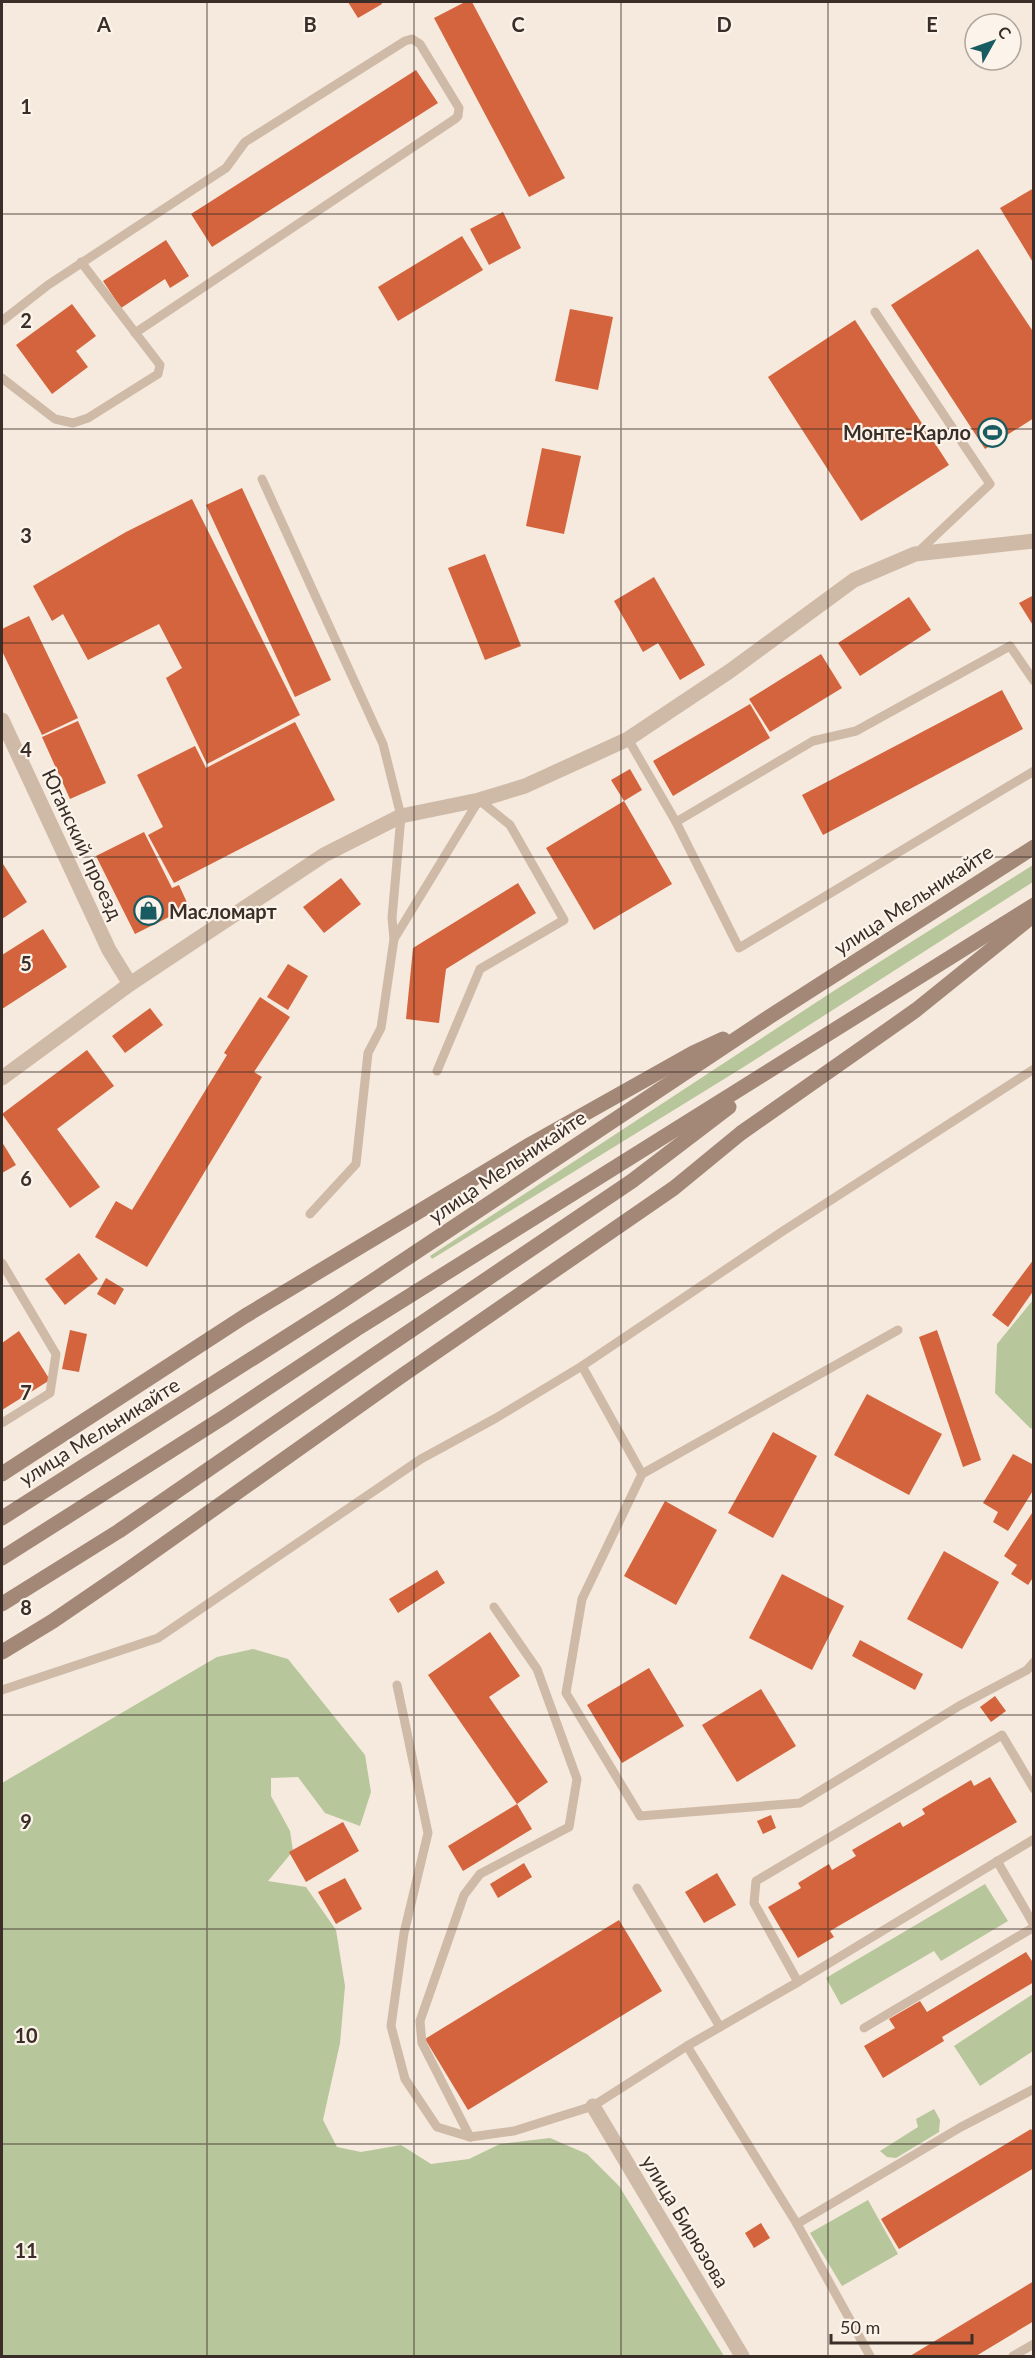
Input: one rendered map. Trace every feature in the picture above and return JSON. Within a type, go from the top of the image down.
[{"type":"main road","name":"улица Мельникайте","points":[[2,1518],[338,1304],[769,1017],[1034,847]]},
{"type":"main road","points":[[2,1558],[356,1330],[1034,905]]},
{"type":"main road","points":[[2,1652],[119,1576],[400,1377],[674,1188],[741,1133],[916,1010],[1034,915]]},
{"type":"main road","points":[[2,1474],[245,1316],[531,1144],[693,1053],[769,1017]]},
{"type":"main road","points":[[2,1604],[119,1531],[632,1181],[796,1055]]},
{"type":"street","points":[[2,1078],[130,984],[324,855],[401,816],[479,800],[525,786],[628,739],[730,671],[854,580],[915,554],[1034,541]]},
{"type":"street","name":"Юганский проезд","points":[[2,720],[109,950],[130,984]]},
{"type":"street","name":"улица Бирюзова","points":[[593,2106],[742,2356]]},
{"type":"lane","points":[[2,321],[81,262],[226,168],[245,142],[405,41],[412,39],[420,44],[459,108],[458,116],[135,333]]},
{"type":"lane","points":[[2,378],[55,419],[73,423],[159,374],[160,364],[81,262]]},
{"type":"lane","points":[[875,312],[990,484],[915,554]]},
{"type":"lane","points":[[262,478],[384,744],[401,816],[392,918],[394,939],[381,1028],[368,1053],[356,1164],[310,1214]]},
{"type":"lane","points":[[676,822],[813,741],[856,731],[1010,646],[1034,681]]},
{"type":"lane","points":[[628,739],[676,822],[739,948],[1034,771]]},
{"type":"lane","points":[[394,939],[479,800],[510,825],[564,920],[480,969],[437,1071]]},
{"type":"lane","points":[[2,1690],[158,1638],[421,1459],[496,1418],[582,1366],[783,1231],[1034,1069]]},
{"type":"lane","points":[[2,1263],[56,1354],[50,1393],[2,1423]]},
{"type":"lane","points":[[898,1330],[642,1474],[582,1599],[567,1693],[640,1816],[800,1803],[959,1706],[1027,1670],[1034,1662]]},
{"type":"lane","points":[[582,1366],[642,1474]]},
{"type":"lane","points":[[470,2137],[422,2043],[420,2021],[464,1895],[480,1874],[569,1827],[577,1779],[537,1669],[494,1607]]},
{"type":"lane","points":[[397,1685],[428,1833],[404,1933],[391,2026],[405,2079],[436,2127],[470,2137],[514,2131],[593,2106],[687,2046],[798,1982],[1034,1839]]},
{"type":"lane","points":[[798,1982],[754,1903],[756,1881],[1002,1735],[1034,1789]]},
{"type":"lane","points":[[864,2028],[1034,1926],[997,1861]]},
{"type":"lane","points":[[637,1888],[720,2027]]},
{"type":"lane","points":[[687,2046],[797,2224],[870,2356]]},
{"type":"lane","points":[[797,2224],[962,2127],[1034,2089]]},
{"type":"lane","points":[[1013,2356],[1034,2344]]},
{"type":"green space","points":[[1033,865],[1033,882],[742,1068],[432,1259],[430,1256],[832,992]]},
{"type":"green space","points":[[1033,1300],[1033,1429],[995,1393],[997,1344]]},
{"type":"green space","points":[[253,1649],[288,1659],[365,1755],[371,1792],[360,1826],[325,1813],[298,1777],[271,1778],[271,1796],[290,1831],[293,1851],[268,1881],[306,1887],[336,1930],[345,1986],[340,2043],[323,2120],[337,2147],[361,2152],[401,2145],[431,2164],[469,2159],[500,2144],[550,2138],[587,2154],[619,2186],[724,2356],[2,2356],[2,1783],[217,1657]]},
{"type":"green space","points":[[985,1884],[1008,1921],[941,1961],[934,1951],[841,2005],[826,1978]]},
{"type":"green space","points":[[1033,1994],[1033,2051],[980,2086],[954,2046]]},
{"type":"green space","points":[[934,2109],[940,2120],[939,2132],[896,2158],[887,2157],[880,2151],[918,2127],[916,2119]]},
{"type":"green space","points":[[868,2200],[898,2254],[842,2286],[810,2233]]},
{"type":"building","points":[[348,2],[381,2],[382,4],[358,18]]},
{"type":"building","points":[[465,2],[472,2],[565,178],[529,197],[434,18]]},
{"type":"building","points":[[416,70],[438,103],[212,247],[191,214]]},
{"type":"building","points":[[1034,188],[1034,264],[1000,208]]},
{"type":"building","points":[[503,212],[521,248],[489,265],[470,229]]},
{"type":"building","points":[[462,236],[483,270],[398,321],[378,287]]},
{"type":"building","points":[[166,240],[189,276],[170,288],[165,279],[121,308],[103,281]]},
{"type":"building","points":[[978,249],[1034,333],[1034,418],[985,449],[891,305]]},
{"type":"building","points":[[72,304],[96,336],[76,351],[88,367],[52,394],[16,345]]},
{"type":"building","points":[[570,309],[613,317],[598,390],[555,381]]},
{"type":"building","points":[[855,320],[949,465],[861,521],[768,377]]},
{"type":"building","points":[[542,448],[581,456],[564,534],[526,526]]},
{"type":"building","points":[[242,488],[331,680],[295,697],[206,505]]},
{"type":"building","points":[[192,499],[300,715],[207,764],[166,678],[182,668],[159,624],[88,660],[63,614],[52,621],[33,586],[126,532]]},
{"type":"building","points":[[485,554],[521,646],[485,660],[448,568]]},
{"type":"building","points":[[654,577],[705,665],[680,680],[658,643],[643,652],[614,601]]},
{"type":"building","points":[[1034,595],[1034,627],[1019,603]]},
{"type":"building","points":[[909,597],[931,630],[860,676],[838,643]]},
{"type":"building","points":[[29,616],[78,718],[42,735],[2,651],[2,629]]},
{"type":"building","points":[[821,654],[842,688],[770,732],[749,699]]},
{"type":"building","points":[[1002,690],[1023,729],[823,835],[802,795]]},
{"type":"building","points":[[750,704],[770,738],[673,796],[653,761]]},
{"type":"building","points":[[78,721],[106,783],[70,799],[42,737]]},
{"type":"building","points":[[295,722],[335,800],[174,883],[148,835],[163,827],[137,775],[195,746],[206,768]]},
{"type":"building","points":[[630,769],[642,790],[624,801],[611,780]]},
{"type":"building","points":[[624,801],[672,884],[594,930],[546,848]]},
{"type":"building","points":[[144,832],[172,888],[179,885],[189,907],[135,934],[96,856]]},
{"type":"building","points":[[2,865],[27,902],[2,919]]},
{"type":"building","points":[[341,878],[361,904],[324,933],[303,907]]},
{"type":"building","points":[[518,883],[536,913],[446,969],[439,1023],[406,1019],[413,948]]},
{"type":"building","points":[[43,929],[67,967],[2,1009],[2,955]]},
{"type":"building","points":[[288,964],[308,976],[288,1010],[267,997]]},
{"type":"building","points":[[260,997],[290,1017],[254,1072],[262,1077],[147,1267],[95,1237],[116,1201],[132,1210],[227,1055],[224,1053]]},
{"type":"building","points":[[150,1008],[163,1025],[125,1053],[112,1036]]},
{"type":"building","points":[[87,1050],[114,1086],[57,1129],[100,1187],[70,1208],[2,1114]]},
{"type":"building","points":[[2,1142],[16,1165],[2,1173]]},
{"type":"building","points":[[79,1253],[98,1279],[65,1305],[45,1279]]},
{"type":"building","points":[[1034,1259],[1034,1290],[1008,1327],[992,1315]]},
{"type":"building","points":[[106,1278],[124,1289],[115,1305],[97,1294]]},
{"type":"building","points":[[70,1330],[87,1334],[79,1372],[62,1369]]},
{"type":"building","points":[[937,1330],[981,1460],[963,1467],[919,1337]]},
{"type":"building","points":[[19,1331],[50,1380],[2,1410],[2,1343]]},
{"type":"building","points":[[867,1394],[942,1434],[909,1495],[834,1455]]},
{"type":"building","points":[[773,1432],[817,1456],[773,1538],[728,1513]]},
{"type":"building","points":[[1013,1454],[1034,1465],[1034,1489],[1008,1531],[993,1522],[998,1512],[983,1503]]},
{"type":"building","points":[[665,1501],[717,1530],[676,1605],[624,1576]]},
{"type":"building","points":[[1034,1510],[1034,1576],[1028,1585],[1011,1574],[1017,1565],[1004,1556]]},
{"type":"building","points":[[944,1551],[999,1582],[962,1649],[907,1619]]},
{"type":"building","points":[[437,1570],[445,1583],[398,1613],[389,1599]]},
{"type":"building","points":[[782,1574],[844,1606],[812,1670],[749,1638]]},
{"type":"building","points":[[490,1632],[520,1676],[489,1697],[548,1782],[517,1804],[428,1675]]},
{"type":"building","points":[[860,1640],[923,1674],[915,1690],[852,1656]]},
{"type":"building","points":[[649,1668],[684,1726],[622,1763],[587,1705]]},
{"type":"building","points":[[761,1689],[796,1746],[737,1782],[702,1725]]},
{"type":"building","points":[[995,1696],[1006,1711],[991,1722],[980,1707]]},
{"type":"building","points":[[990,1777],[1017,1822],[830,1931],[834,1937],[798,1958],[768,1907],[801,1888],[798,1883],[829,1864],[832,1870],[856,1856],[852,1850],[900,1822],[903,1827],[925,1814],[922,1809],[971,1780],[974,1786]]},
{"type":"building","points":[[517,1804],[532,1829],[463,1871],[448,1846]]},
{"type":"building","points":[[771,1815],[776,1828],[763,1834],[757,1821]]},
{"type":"building","points":[[343,1822],[359,1851],[306,1882],[289,1852]]},
{"type":"building","points":[[524,1863],[532,1877],[498,1898],[490,1884]]},
{"type":"building","points":[[717,1873],[736,1905],[704,1923],[685,1892]]},
{"type":"building","points":[[345,1878],[362,1909],[336,1924],[318,1892]]},
{"type":"building","points":[[619,1920],[662,1991],[468,2110],[425,2039]]},
{"type":"building","points":[[1026,1952],[1034,1964],[1034,1982],[942,2037],[944,2041],[883,2078],[864,2046],[895,2028],[889,2019],[920,2001],[927,2012]]},
{"type":"building","points":[[1031,2129],[1034,2133],[1034,2168],[899,2249],[881,2219]]},
{"type":"building","points":[[761,2223],[770,2238],[754,2248],[745,2233]]},
{"type":"building","points":[[1034,2281],[1034,2321],[976,2356],[910,2356]]},
{"type":"place","name":"Монте-Карло","points":[[992,432]]},
{"type":"place","name":"Масломарт","points":[[148,911]]}]
